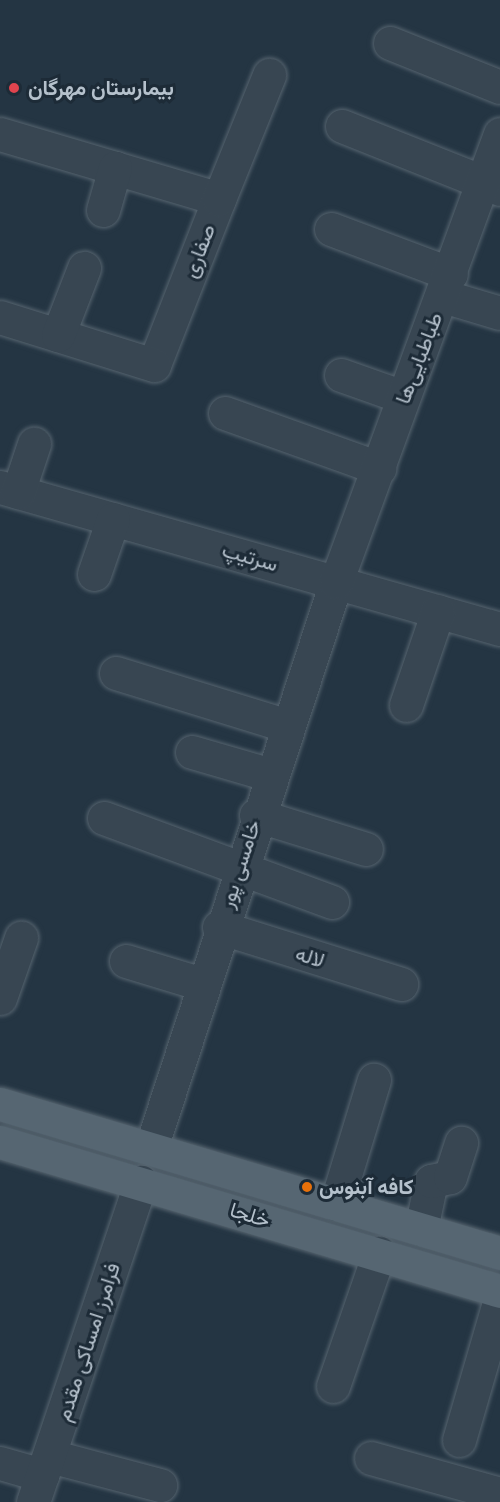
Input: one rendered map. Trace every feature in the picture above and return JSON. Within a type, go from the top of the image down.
[{"type":"main road","name":"خلجا","points":[[0,1104],[500,1252]]},
{"type":"main road","name":"خلجا","points":[[0,1142],[246,1213],[500,1291]]},
{"type":"main road","points":[[246,1213],[255,1181]]},
{"type":"street","points":[[390,43],[500,87]]},
{"type":"street","points":[[219,199],[269,75]]},
{"type":"street","points":[[342,126],[492,187]]},
{"type":"street","name":"صفاری","points":[[0,134],[219,199],[154,365],[0,317]]},
{"type":"street","name":"طباطبایی‌ها","points":[[336,582],[403,397],[447,285],[492,187],[500,135]]},
{"type":"street","points":[[103,210],[115,168]]},
{"type":"street","points":[[331,229],[500,313]]},
{"type":"street","points":[[58,335],[84,268]]},
{"type":"street","points":[[341,375],[403,397]]},
{"type":"street","points":[[225,413],[379,468]]},
{"type":"street","points":[[9,490],[34,444]]},
{"type":"street","name":"سرتیپ","points":[[9,490],[500,629]]},
{"type":"street","points":[[94,574],[113,519]]},
{"type":"street","name":"خامسی پور","points":[[152,1148],[219,927],[336,582]]},
{"type":"street","points":[[406,705],[438,611]]},
{"type":"street","points":[[116,673],[288,726]]},
{"type":"street","points":[[192,752],[271,775]]},
{"type":"street","points":[[256,815],[366,849]]},
{"type":"street","points":[[104,818],[240,867],[245,873],[332,902]]},
{"type":"street","name":"لاله","points":[[219,927],[401,984]]},
{"type":"street","points":[[0,998],[21,938]]},
{"type":"street","points":[[126,961],[202,984]]},
{"type":"street","points":[[336,1204],[374,1080]]},
{"type":"street","points":[[421,1229],[431,1181],[450,1177],[461,1143]]},
{"type":"street","name":"فرامرز امساکی مقدم","points":[[42,1478],[141,1182]]},
{"type":"street","points":[[333,1386],[379,1253]]},
{"type":"street","points":[[459,1440],[500,1299]]},
{"type":"street","points":[[370,1458],[500,1494]]},
{"type":"street","points":[[0,1463],[42,1478],[160,1485]]},
{"type":"place","name":"بیمارستان مهرگان","points":[[14,88]]},
{"type":"place","name":"کافه آبنوس","points":[[307,1187]]}]
